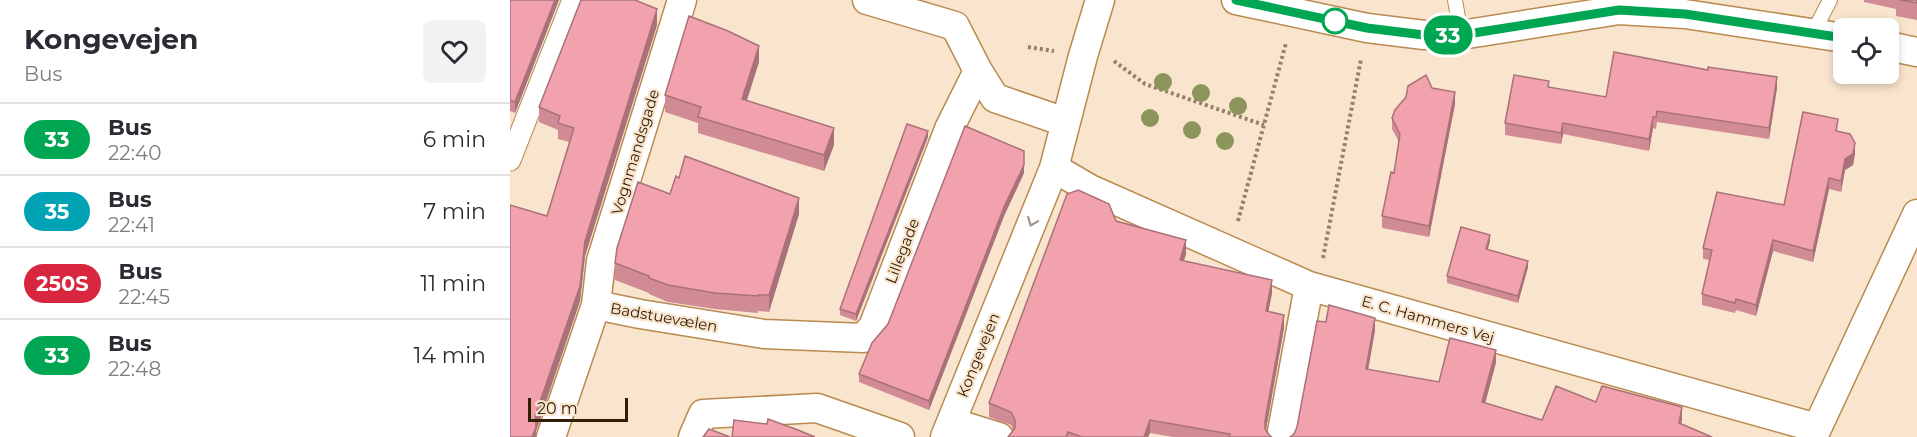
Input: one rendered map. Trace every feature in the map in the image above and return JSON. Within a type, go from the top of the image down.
[{"type":"street","points":[[510,160],[573,0]]},
{"type":"street","name":"Vognmandsgade","points":[[596,305],[601,261],[682,0]]},
{"type":"street","points":[[867,0],[956,26],[978,71],[995,98],[1065,122]]},
{"type":"street","name":"Kongevejen","points":[[948,430],[1054,168],[1100,0]]},
{"type":"street","points":[[1236,0],[1367,28],[1424,35],[1461,35],[1619,10],[1689,7],[1833,36]]},
{"type":"street","points":[[1899,48],[1917,52]]},
{"type":"street","name":"Lillegade","points":[[764,334],[863,338],[873,327],[949,129],[978,71]]},
{"type":"street","name":"E. C. Hammers Vej","points":[[1054,168],[1090,189],[1313,287],[1815,432]]},
{"type":"street","points":[[1815,432],[1917,214]]},
{"type":"street","points":[[1281,437],[1313,287]]},
{"type":"street","name":"Badstuevælen","points":[[551,437],[596,305],[764,334]]},
{"type":"street","points":[[693,437],[703,414],[817,408],[900,437]]},
{"type":"street","points":[[948,430],[999,437]]},
{"type":"lane","points":[[1455,0],[1461,35]]},
{"type":"lane","points":[[1813,33],[1830,0]]},
{"type":"path","points":[[1230,251],[1294,13]]},
{"type":"path","points":[[1313,287],[1367,28]]},
{"type":"path","points":[[1028,47],[1113,60],[1145,84],[1264,125]]},
{"type":"building","points":[[510,0],[555,0],[515,102],[510,100]]},
{"type":"building","points":[[581,0],[635,0],[657,9],[585,241],[580,286],[535,416],[536,427],[532,437],[510,437],[510,205],[547,216],[574,128],[558,123],[560,116],[539,107]]},
{"type":"building","points":[[1900,0],[1917,0],[1917,3]]},
{"type":"building","points":[[689,16],[759,46],[742,99],[834,128],[824,155],[698,117],[701,107],[665,95]]},
{"type":"building","points":[[1614,52],[1708,70],[1708,67],[1777,77],[1769,128],[1657,111],[1656,117],[1653,117],[1649,139],[1563,123],[1561,133],[1505,123],[1514,75],[1549,81],[1548,87],[1606,97]]},
{"type":"building","points":[[1426,75],[1432,88],[1455,92],[1429,226],[1382,216],[1391,172],[1394,173],[1400,134],[1392,118],[1395,110],[1406,97],[1408,86]]},
{"type":"building","points":[[1803,112],[1838,119],[1836,131],[1850,134],[1855,143],[1853,154],[1845,159],[1841,181],[1829,178],[1813,251],[1773,240],[1756,305],[1736,299],[1735,303],[1702,294],[1712,250],[1703,248],[1717,192],[1784,205]]},
{"type":"building","points":[[907,124],[928,131],[856,314],[840,309]]},
{"type":"building","points":[[965,126],[1024,151],[1024,165],[1004,207],[929,401],[859,374],[872,343],[888,324]]},
{"type":"building","points":[[685,156],[799,198],[769,295],[715,293],[668,285],[615,263],[617,248],[638,182],[670,194],[676,176],[679,178]]},
{"type":"building","points":[[1078,190],[1109,204],[1116,221],[1186,240],[1180,260],[1272,280],[1266,311],[1284,315],[1265,421],[1265,429],[1272,437],[1229,437],[1230,434],[1150,420],[1144,437],[1082,437],[1068,432],[1066,437],[1008,437],[1015,428],[1015,420],[1011,412],[989,403],[1067,194]]},
{"type":"building","points":[[1461,227],[1490,235],[1486,249],[1528,261],[1518,296],[1447,276]]},
{"type":"building","points":[[1329,305],[1375,318],[1366,369],[1439,382],[1450,338],[1496,350],[1482,402],[1542,420],[1556,386],[1596,402],[1602,386],[1682,407],[1679,423],[1712,437],[1290,437],[1297,427],[1317,321],[1326,322]]},
{"type":"building","points":[[768,419],[815,437],[732,437],[734,420],[767,424]]},
{"type":"building","points":[[709,429],[730,437],[703,437]]},
{"type":"bus line","name":"33","points":[[1236,0],[1367,28],[1424,35],[1461,35],[1619,10],[1685,14],[1833,36]]}]
